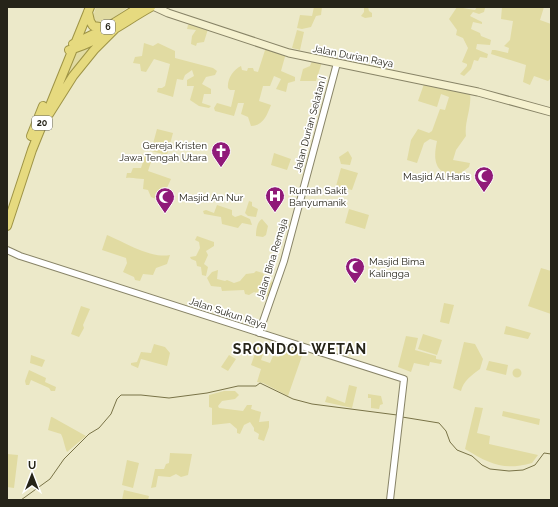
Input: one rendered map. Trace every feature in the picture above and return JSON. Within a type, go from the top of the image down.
[{"type":"highway","name":"6","points":[[70,48],[139,7]]},
{"type":"highway","name":"6","points":[[116,28],[151,7]]},
{"type":"highway","points":[[87,8],[90,21],[93,26],[106,28]]},
{"type":"highway","name":"20","points":[[7,206],[36,122],[87,8]]},
{"type":"highway","points":[[70,48],[116,28]]},
{"type":"highway","points":[[41,124],[72,76],[94,50],[116,28]]},
{"type":"highway","name":"20","points":[[7,226],[41,124],[70,48]]},
{"type":"main road","name":"Jalan Durian Raya","points":[[155,7],[168,13],[289,53],[478,92],[551,112]]},
{"type":"street","name":"Jalan Durian Selatan I","points":[[303,190],[337,63]]},
{"type":"street","name":"Jalan Bina Remaja","points":[[259,333],[284,261],[303,190]]},
{"type":"street","name":"Jalan Sukun Raya","points":[[7,250],[20,256],[404,379],[390,500]]},
{"type":"shaded area","points":[[96,7],[127,8],[105,24],[97,25],[92,19]]},
{"type":"shaded area","points":[[314,7],[322,7],[321,15],[316,16],[311,27],[302,29],[297,28],[300,15],[312,16]]},
{"type":"shaded area","points":[[364,7],[368,7],[369,11],[372,13],[372,17],[365,18],[361,16],[364,12]]},
{"type":"shaded area","points":[[457,7],[475,10],[477,7],[485,8],[484,12],[479,14],[473,12],[470,16],[482,22],[482,24],[473,22],[471,29],[480,33],[481,36],[491,40],[490,45],[477,44],[476,49],[488,54],[487,58],[480,57],[478,61],[474,60],[471,69],[464,76],[460,74],[467,66],[467,64],[462,62],[468,48],[463,38],[456,35],[457,30],[449,19]]},
{"type":"shaded area","points":[[502,7],[544,7],[540,20],[551,24],[551,78],[548,81],[534,76],[530,85],[523,82],[526,65],[491,54],[492,50],[508,53],[509,48],[504,46],[510,40],[513,21],[501,19]]},
{"type":"shaded area","points":[[192,23],[208,29],[204,42],[197,43],[196,46],[191,44],[192,36],[196,30],[187,29],[188,25]]},
{"type":"shaded area","points":[[297,30],[304,32],[300,50],[292,48]]},
{"type":"shaded area","points":[[102,38],[85,54],[60,89],[76,50]]},
{"type":"shaded area","points":[[144,43],[153,46],[158,43],[175,51],[175,58],[213,68],[217,71],[215,75],[206,77],[202,84],[211,89],[211,94],[204,94],[202,103],[211,106],[209,108],[199,106],[190,100],[194,86],[187,86],[187,80],[194,76],[192,70],[185,75],[183,80],[177,79],[173,97],[157,92],[158,88],[165,86],[170,64],[154,59],[146,72],[141,71],[140,64],[133,63],[135,57],[142,56]]},
{"type":"shaded area","points":[[266,47],[286,53],[281,71],[295,77],[295,81],[288,83],[286,92],[276,89],[281,79],[274,76],[270,86],[263,86],[259,101],[271,105],[262,122],[255,126],[251,126],[248,117],[241,114],[244,103],[238,103],[234,116],[215,111],[214,108],[217,103],[231,107],[235,90],[230,90],[228,88],[228,81],[231,75],[241,66],[242,70],[247,71],[248,68],[253,68],[254,71],[258,72]]},
{"type":"shaded area","points":[[312,61],[322,62],[316,81],[300,81],[303,69],[310,66]]},
{"type":"shaded area","points":[[424,84],[470,93],[466,136],[456,150],[453,160],[470,163],[469,167],[457,176],[449,175],[437,165],[435,154],[437,141],[430,139],[424,143],[417,163],[407,160],[411,140],[418,129],[429,133],[432,131],[440,109],[445,110],[449,97],[441,94],[437,107],[418,101]]},
{"type":"shaded area","points":[[157,129],[173,133],[167,155],[151,151]]},
{"type":"shaded area","points":[[348,151],[352,158],[350,165],[341,164],[339,157]]},
{"type":"shaded area","points":[[146,153],[153,156],[148,171],[171,179],[166,190],[159,190],[160,196],[156,199],[151,197],[148,190],[143,189],[144,179],[126,178],[127,173],[131,173],[133,168],[141,168]]},
{"type":"shaded area","points":[[274,153],[291,159],[287,170],[271,165]]},
{"type":"shaded area","points":[[341,168],[358,173],[352,190],[336,186]]},
{"type":"shaded area","points":[[249,201],[252,202],[252,206],[258,209],[256,217],[248,216],[245,213]]},
{"type":"shaded area","points":[[217,205],[232,210],[232,215],[235,217],[241,215],[250,219],[252,225],[242,223],[238,228],[222,224],[221,217],[204,214],[203,211],[206,210],[214,213]]},
{"type":"shaded area","points":[[349,209],[369,215],[365,229],[345,223]]},
{"type":"shaded area","points":[[262,219],[268,226],[266,235],[263,237],[256,236],[258,224]]},
{"type":"shaded area","points":[[107,235],[155,255],[170,255],[167,264],[156,268],[153,275],[143,274],[140,281],[135,280],[134,277],[123,272],[127,263],[126,258],[102,250]]},
{"type":"shaded area","points":[[197,236],[214,242],[214,246],[206,251],[208,255],[204,264],[208,267],[206,276],[202,275],[201,267],[197,266],[196,261],[190,257],[196,256],[200,248],[199,242],[195,240]]},
{"type":"shaded area","points":[[541,268],[551,271],[551,314],[528,306]]},
{"type":"shaded area","points":[[218,270],[217,279],[227,280],[234,283],[240,281],[246,274],[254,273],[256,271],[263,273],[266,279],[275,283],[270,297],[254,292],[249,295],[245,294],[244,290],[222,291],[221,287],[211,286],[207,278],[212,272]]},
{"type":"shaded area","points":[[444,303],[454,305],[449,324],[440,322]]},
{"type":"shaded area","points":[[81,306],[90,309],[83,325],[84,328],[79,337],[71,334]]},
{"type":"shaded area","points":[[506,326],[531,333],[528,339],[504,334]]},
{"type":"shaded area","points":[[423,334],[442,340],[437,355],[418,349]]},
{"type":"shaded area","points":[[406,336],[418,338],[415,350],[436,356],[436,359],[442,360],[441,364],[430,362],[429,366],[414,363],[411,372],[398,367]]},
{"type":"shaded area","points":[[464,342],[475,344],[483,359],[480,369],[466,381],[461,391],[453,388]]},
{"type":"shaded area","points":[[154,344],[165,347],[170,353],[167,366],[141,359],[138,368],[131,365],[131,363],[137,362],[141,352],[151,353]]},
{"type":"shaded area","points":[[258,345],[265,348],[261,360],[270,363],[273,356],[279,357],[286,347],[303,353],[288,396],[263,383],[257,382],[261,369],[251,365]]},
{"type":"shaded area","points":[[31,355],[45,360],[42,367],[30,363]]},
{"type":"shaded area","points":[[229,355],[236,359],[228,371],[221,367]]},
{"type":"shaded area","points":[[489,361],[508,365],[506,375],[486,370]]},
{"type":"shaded area","points":[[517,368],[522,373],[517,378],[512,373]]},
{"type":"shaded area","points":[[29,370],[46,378],[45,382],[56,387],[55,391],[51,391],[49,388],[31,380],[29,385],[26,385],[25,381]]},
{"type":"shaded area","points":[[349,385],[357,387],[352,408],[325,402],[327,396],[345,403]]},
{"type":"shaded area","points":[[224,391],[235,391],[239,395],[235,399],[222,401],[218,406],[219,408],[243,411],[247,405],[252,405],[251,409],[261,412],[259,422],[269,421],[269,427],[264,441],[258,439],[259,434],[254,431],[254,428],[250,422],[244,425],[240,434],[237,433],[237,429],[230,423],[212,425],[212,408],[209,407],[209,395]]},
{"type":"shaded area","points":[[368,394],[381,396],[383,404],[380,405],[379,409],[371,408],[371,398],[368,398]]},
{"type":"shaded area","points":[[475,407],[483,408],[477,433],[490,436],[489,444],[538,455],[532,463],[513,466],[497,465],[482,459],[465,449]]},
{"type":"shaded area","points":[[503,411],[540,419],[539,425],[502,416]]},
{"type":"shaded area","points":[[51,417],[86,436],[67,452],[61,434],[48,430]]},
{"type":"shaded area","points":[[170,453],[192,454],[188,475],[181,477],[176,474],[170,477],[158,476],[156,487],[151,488],[155,469],[164,469],[166,464],[169,463]]},
{"type":"shaded area","points":[[7,454],[18,455],[14,488],[7,487]]},
{"type":"shaded area","points":[[127,460],[139,463],[133,488],[122,485]]},
{"type":"shaded area","points":[[124,490],[149,496],[148,500],[122,500]]},
{"type":"waterway","points":[[21,500],[50,479],[64,459],[89,434],[99,428],[111,414],[117,399],[121,395],[141,395],[169,398],[207,393],[238,386],[256,386],[260,383],[293,399],[312,404],[397,415]]},
{"type":"waterway","points":[[402,417],[439,423],[446,431],[450,442],[457,450],[472,456],[482,465],[490,469],[509,471],[523,470],[535,465],[544,453],[551,454]]},
{"type":"place","name":"Gereja Kristen Jawa Tengah Utara","points":[[221,168]]},
{"type":"place","name":"Masjid Al Haris","points":[[484,193]]},
{"type":"place","name":"Rumah Sakit Banyumanik","points":[[275,213]]},
{"type":"place","name":"Masjid An Nur","points":[[165,214]]},
{"type":"place","name":"Masjid Bima Kalingga","points":[[355,284]]},
{"type":"district","name":"SRONDOL WETAN","points":[[300,349]]}]
